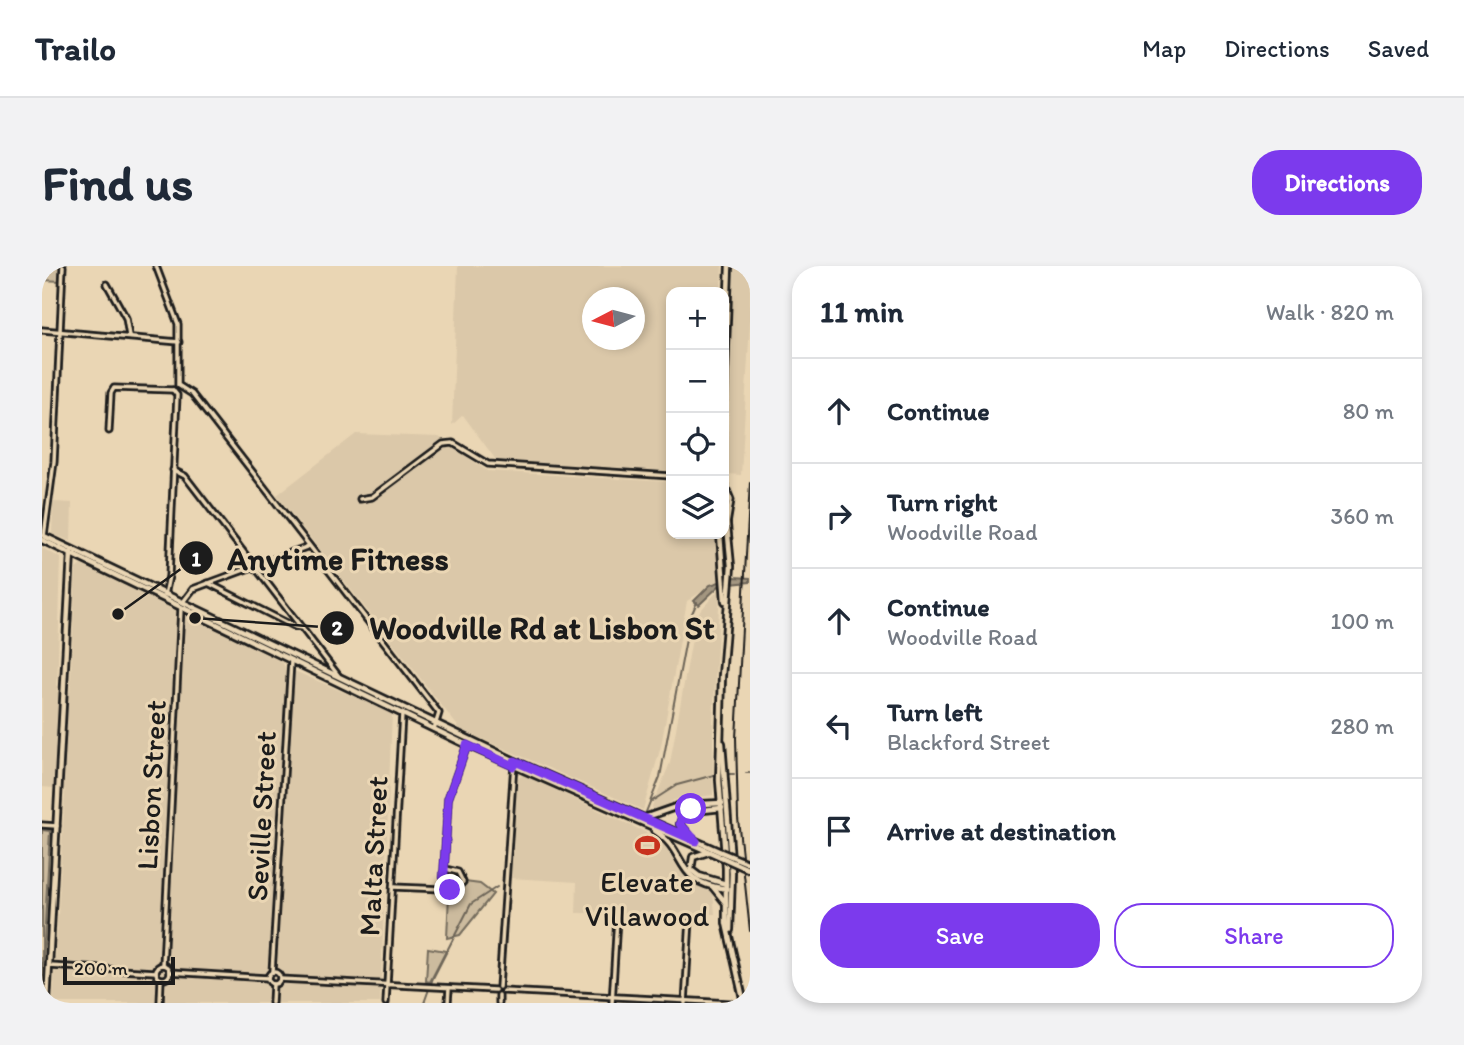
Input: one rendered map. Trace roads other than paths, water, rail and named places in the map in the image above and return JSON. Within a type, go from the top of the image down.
[{"type":"main road","points":[[726,350],[729,266]]},
{"type":"main road","points":[[43,537],[164,597],[438,723],[514,763]]},
{"type":"main road","points":[[721,539],[728,577]]},
{"type":"main road","points":[[726,539],[728,577],[720,727],[729,887],[725,902],[744,1003]]},
{"type":"main road","points":[[47,1003],[72,552]]},
{"type":"main road","points":[[182,605],[290,661],[467,745],[514,763],[709,852],[750,864]]},
{"type":"main road","points":[[642,820],[681,805],[723,806]]},
{"type":"main road","points":[[696,841],[681,827],[680,817],[691,809],[723,806]]},
{"type":"main road","points":[[723,806],[729,930]]},
{"type":"main road","points":[[642,820],[696,841],[750,870]]},
{"type":"main road","points":[[642,820],[667,841],[690,877],[713,887],[729,887]]},
{"type":"main road","points":[[709,852],[695,855],[690,866],[696,875],[729,887]]},
{"type":"main road","points":[[712,880],[722,876],[726,868]]},
{"type":"main road","points":[[713,887],[725,902]]},
{"type":"street","points":[[43,537],[48,485],[54,462],[63,266]]},
{"type":"street","points":[[156,266],[178,324],[178,385],[192,394],[439,713],[434,729]]},
{"type":"street","points":[[107,284],[126,318],[129,337]]},
{"type":"street","points":[[42,330],[179,342]]},
{"type":"street","points":[[109,431],[111,388],[173,390],[178,385]]},
{"type":"street","points":[[164,597],[169,576],[177,395],[173,390]]},
{"type":"street","points":[[177,395],[182,390]]},
{"type":"street","points":[[360,499],[372,498],[443,444],[453,443],[488,464],[666,476]]},
{"type":"street","points":[[173,470],[184,477],[340,678]]},
{"type":"street","points":[[42,482],[48,485]]},
{"type":"street","points":[[182,605],[193,589],[309,545]]},
{"type":"street","points":[[208,583],[295,628],[302,628]]},
{"type":"street","name":"Lisbon Street","points":[[163,965],[182,605]]},
{"type":"street","name":"Seville Street","points":[[272,972],[290,661]]},
{"type":"street","name":"Malta Street","points":[[386,1003],[402,712]]},
{"type":"street","points":[[443,889],[448,799],[467,745]]},
{"type":"street","points":[[499,1003],[497,989],[514,763]]},
{"type":"street","points":[[42,825],[57,826]]},
{"type":"street","points":[[392,887],[456,889],[463,882],[458,872],[446,869]]},
{"type":"street","points":[[612,1003],[617,918]]},
{"type":"street","points":[[685,1002],[690,919]]},
{"type":"street","points":[[49,966],[156,972],[163,965],[170,972],[268,978],[273,984],[272,1003]]},
{"type":"street","points":[[156,972],[161,979],[160,1003]]},
{"type":"street","points":[[161,979],[167,978],[170,972]]},
{"type":"street","points":[[268,978],[272,972],[278,974],[280,979]]},
{"type":"street","points":[[273,984],[280,979],[730,1003]]},
{"type":"street","points":[[448,1003],[449,988]]},
{"type":"street","points":[[499,995],[503,991]]},
{"type":"waterway","points":[[646,812],[660,777],[690,618],[697,602]]},
{"type":"waterway","points":[[728,774],[734,774]]},
{"type":"waterway","points":[[652,801],[677,785],[714,775]]},
{"type":"waterway","points":[[424,1003],[433,978],[471,904],[497,887]]},
{"type":"railway","points":[[750,482],[736,738],[738,818],[750,931]]},
{"type":"place","name":"Anytime Fitness","points":[[118,614]]},
{"type":"place","name":"Woodville Rd at Lisbon St","points":[[195,618]]},
{"type":"place","name":"Elevate Villawood","points":[[647,846]]}]
